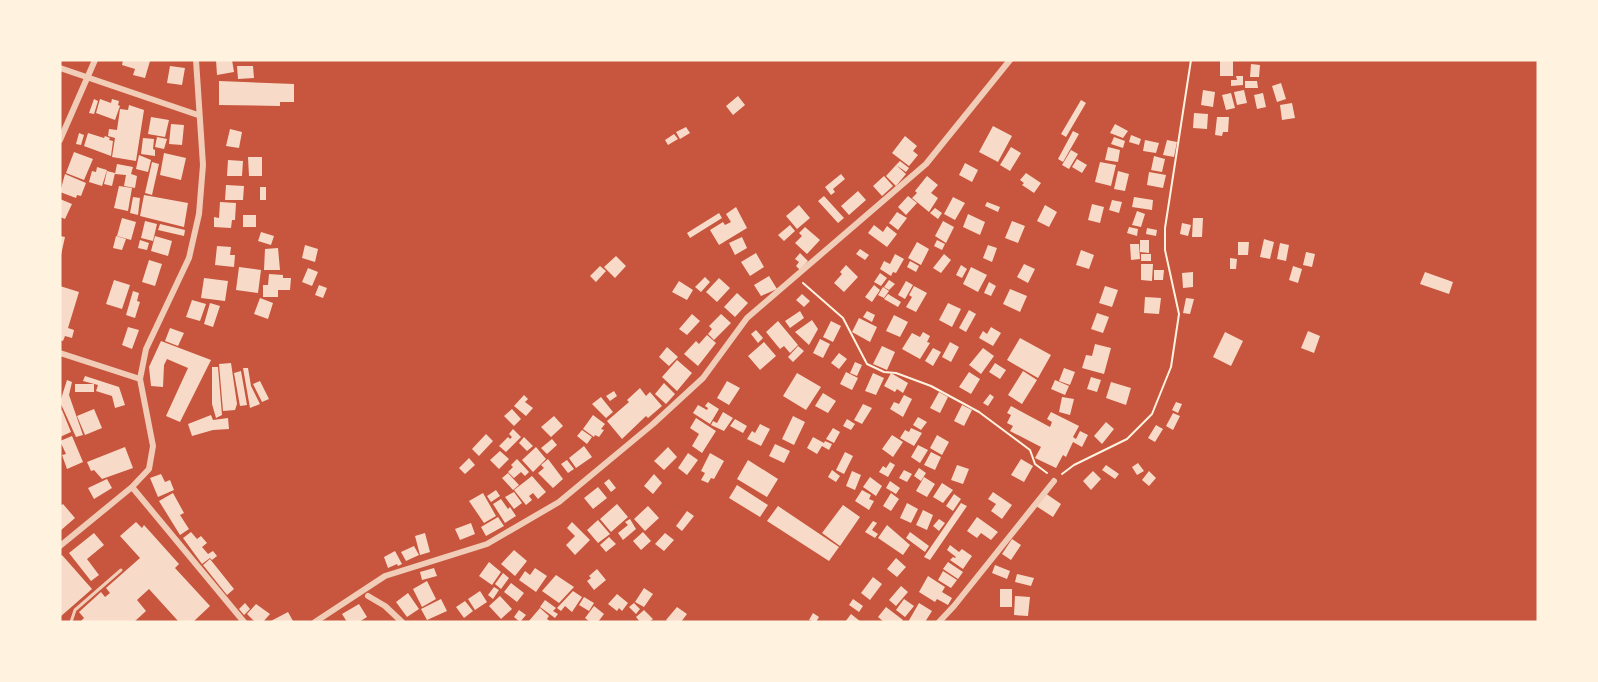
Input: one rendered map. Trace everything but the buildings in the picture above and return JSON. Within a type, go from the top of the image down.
[{"type":"street","points":[[60,140],[95,60]]},
{"type":"street","points":[[60,546],[132,487],[149,469],[153,446],[140,380],[146,349],[189,258],[199,213],[202,175],[195,60]]},
{"type":"street","points":[[315,622],[385,576],[487,544],[559,502],[653,424],[703,378],[747,318],[926,164],[1010,60]]},
{"type":"street","points":[[60,68],[198,115]]},
{"type":"street","points":[[60,354],[140,380]]},
{"type":"street","points":[[939,622],[1054,481]]},
{"type":"street","points":[[132,487],[244,622]]},
{"type":"street","points":[[368,596],[385,606],[402,622]]},
{"type":"lane","points":[[71,622],[75,610],[121,570]]},
{"type":"path","points":[[795,276],[843,318],[867,364],[884,372],[897,373],[931,386],[979,412],[1030,450],[1035,464],[1049,474],[1054,481],[1074,465],[1127,439],[1152,414],[1171,367],[1179,314],[1165,250],[1165,228],[1191,60]]}]
